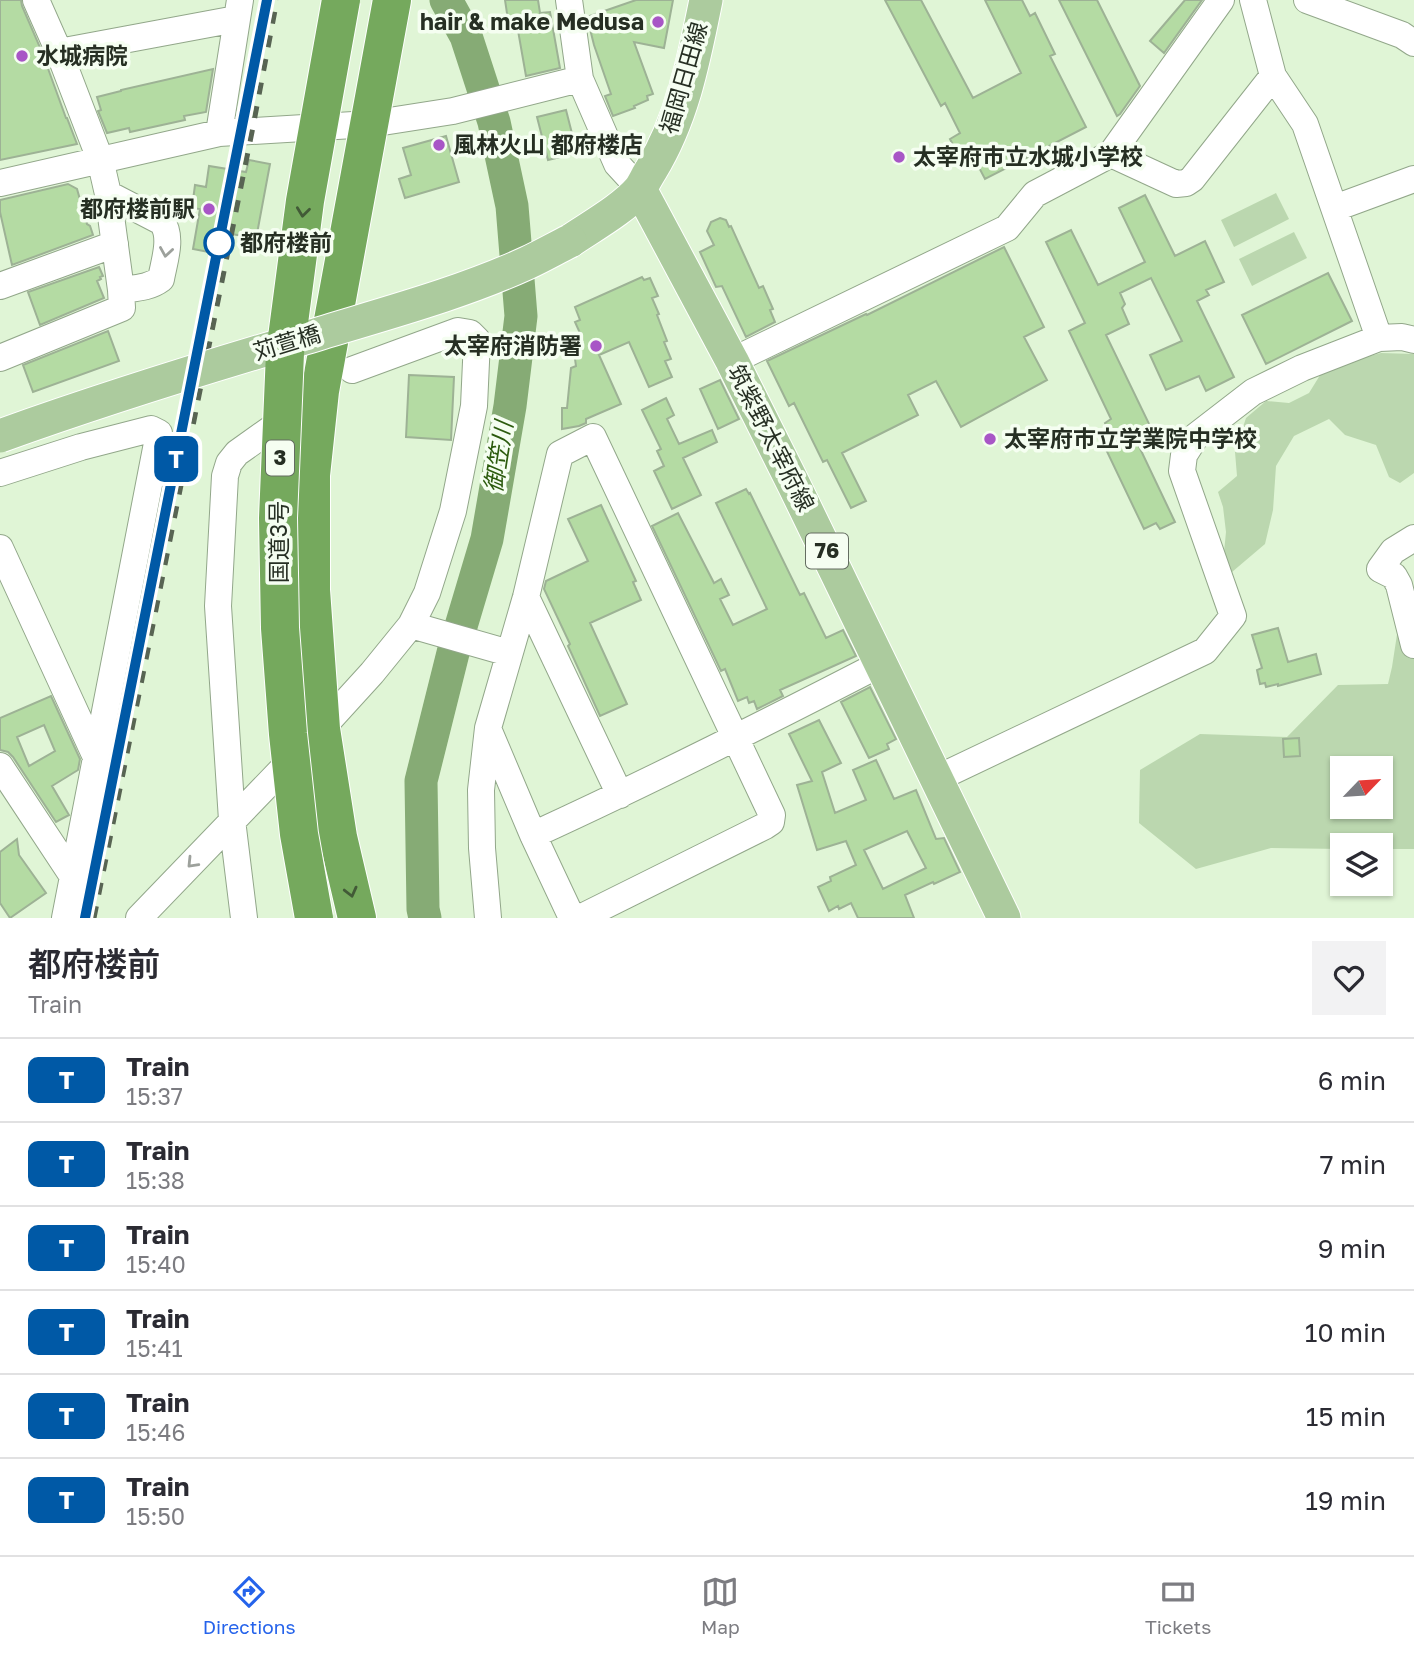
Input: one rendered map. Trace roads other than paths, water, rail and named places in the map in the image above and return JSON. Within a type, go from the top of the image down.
[{"type":"highway","name":"国道3号","points":[[289,918],[264,749],[256,637],[254,519],[261,367],[276,221],[317,0]]},
{"type":"highway","name":"国道3号","points":[[316,918],[299,834],[288,734],[280,628],[278,518],[285,353],[305,201],[341,0]]},
{"type":"highway","name":"3","points":[[316,918],[323,870],[314,736],[311,475],[320,391],[370,65],[373,0]]},
{"type":"highway","name":"3","points":[[370,65],[392,0]]},
{"type":"highway","name":"3","points":[[357,918],[300,666],[296,525],[302,406],[324,274],[360,125]]},
{"type":"main road","name":"福岡日田線","points":[[570,241],[640,189],[660,155],[680,109],[694,61],[706,0]]},
{"type":"main road","name":"筑紫野太宰府線","points":[[640,189],[732,361],[882,663],[947,774],[1004,918]]},
{"type":"main road","name":"苅萱橋","points":[[0,436],[52,417],[486,280],[528,263],[570,241]]},
{"type":"street","points":[[0,358],[122,308],[108,194],[100,159],[36,0]]},
{"type":"street","points":[[569,0],[580,79],[617,164],[640,189]]},
{"type":"street","points":[[732,361],[1007,228],[1035,194],[1111,154],[1221,0]]},
{"type":"street","points":[[1252,0],[1273,76],[1305,124],[1379,338]]},
{"type":"street","points":[[1307,0],[1402,34],[1414,43]]},
{"type":"street","points":[[59,52],[238,10],[219,133]]},
{"type":"street","points":[[1111,154],[1176,184],[1186,183],[1192,179],[1273,76]]},
{"type":"street","points":[[0,183],[219,133],[360,125],[453,111],[580,79]]},
{"type":"street","points":[[1335,208],[1414,178]]},
{"type":"street","points":[[108,194],[162,222],[168,229],[161,279],[148,286],[121,290]]},
{"type":"street","points":[[0,286],[115,244]]},
{"type":"street","points":[[139,918],[416,626],[453,511],[474,405],[477,340],[470,333],[458,331],[352,370]]},
{"type":"street","points":[[947,774],[1205,651],[1233,616],[1182,471],[1184,455],[1196,436],[1253,392],[1302,368],[1379,338],[1402,337],[1414,340]]},
{"type":"street","points":[[244,918],[232,820],[218,606],[225,476],[229,463],[237,453],[302,406]]},
{"type":"street","points":[[0,473],[80,447],[151,429],[159,433],[65,918]]},
{"type":"street","points":[[488,918],[482,848],[481,790],[501,651],[526,597],[560,454],[593,437],[772,815],[771,821],[765,826],[580,918]]},
{"type":"street","points":[[1414,538],[1393,551],[1380,569],[1394,576],[1399,584],[1414,645]]},
{"type":"street","points":[[0,548],[96,757]]},
{"type":"street","points":[[526,597],[620,795]]},
{"type":"street","points":[[416,626],[501,651]]},
{"type":"street","points":[[533,835],[736,738],[882,663]]},
{"type":"street","points":[[488,728],[533,835],[572,918]]},
{"type":"street","points":[[0,766],[72,875]]},
{"type":"waterway","name":"御笠川","points":[[425,918],[421,781],[453,653],[487,539],[510,406],[521,316],[512,206],[494,122],[466,36],[446,0]]},
{"type":"railway","points":[[94,918],[277,0]]},
{"type":"railway","points":[[214,269],[262,22]]},
{"type":"train","name":"T","points":[[85,918],[267,0]]},
{"type":"place","name":"hair & make Medusa","points":[[658,22]]},
{"type":"place","name":"水城病院","points":[[22,56]]},
{"type":"place","name":"風林火山 都府楼店","points":[[439,145]]},
{"type":"place","name":"太宰府市立水城小学校","points":[[899,157]]},
{"type":"place","name":"都府楼前駅","points":[[209,209]]},
{"type":"place","name":"都府楼前","points":[[219,243]]},
{"type":"place","name":"太宰府消防署","points":[[596,346]]},
{"type":"place","name":"太宰府市立学業院中学校","points":[[990,439]]}]
